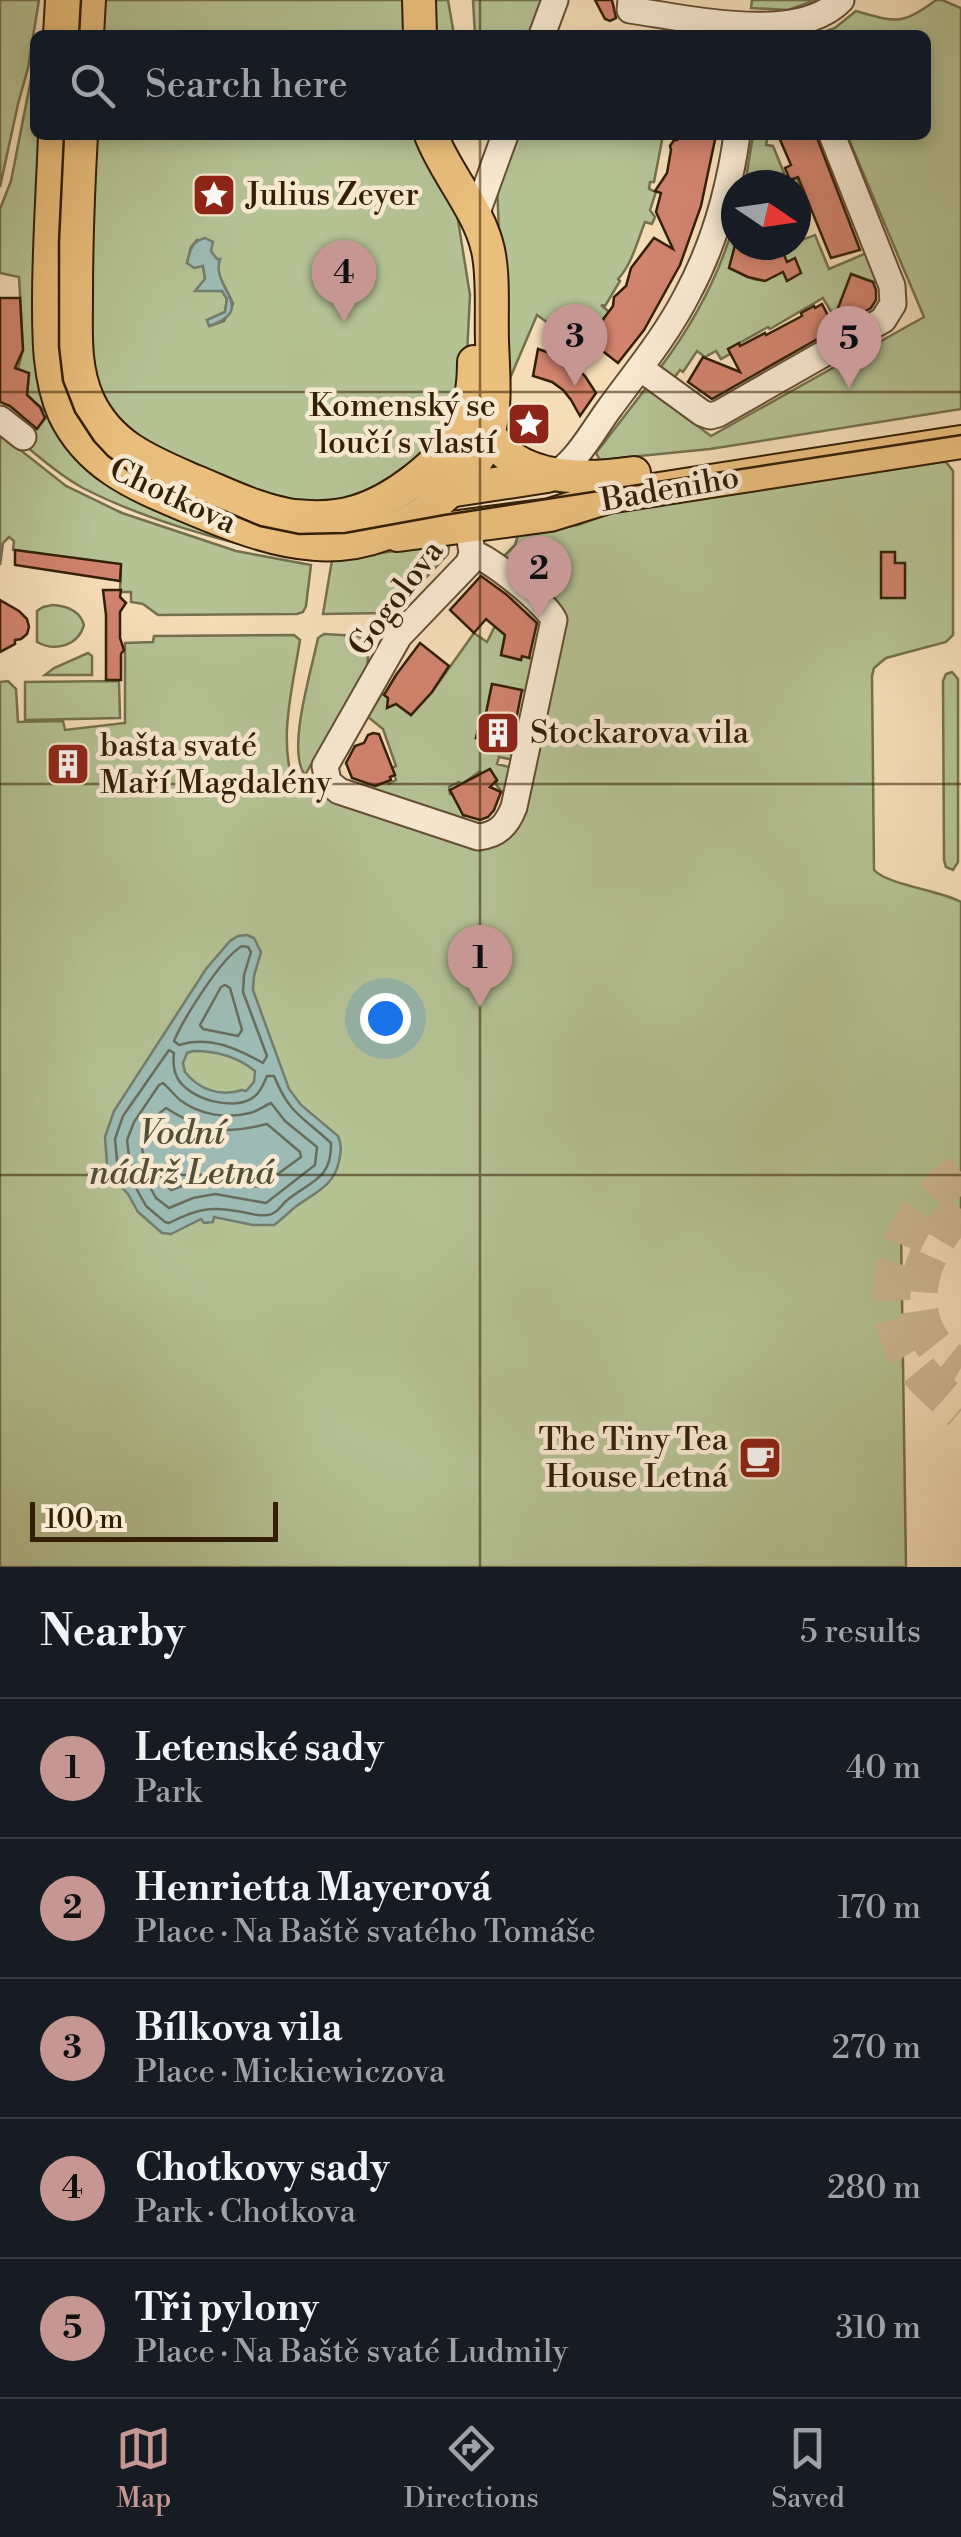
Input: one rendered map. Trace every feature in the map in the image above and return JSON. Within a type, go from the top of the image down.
[{"type":"main road","points":[[60,30],[62,0]]},
{"type":"main road","points":[[87,30],[89,0]]},
{"type":"main road","points":[[419,0],[420,30]]},
{"type":"main road","name":"Chotkova","points":[[56,140],[49,277],[51,358],[60,401],[81,442],[98,460],[130,481],[257,534],[313,544],[374,522],[454,515]]},
{"type":"main road","name":"Chotkova","points":[[81,140],[76,351],[84,388],[101,422],[118,441],[142,458],[266,510],[296,516],[346,514],[374,522]]},
{"type":"main road","points":[[434,140],[484,234],[489,253],[491,416],[488,433],[454,515]]},
{"type":"main road","name":"Chotkova","points":[[374,522],[391,495],[443,456],[465,420],[474,375],[475,218]]},
{"type":"main road","name":"Badeniho","points":[[488,433],[509,457],[556,474],[609,477],[961,421]]},
{"type":"main road","name":"Badeniho","points":[[454,515],[550,516],[608,497],[961,442]]},
{"type":"main road","points":[[443,456],[440,472],[454,515]]},
{"type":"main road","name":"Badeniho","points":[[454,515],[556,474]]},
{"type":"street","points":[[544,30],[555,0]]},
{"type":"street","points":[[631,5],[749,30],[802,22],[828,12],[841,0]]},
{"type":"street","name":"Chotkova","points":[[475,218],[503,140]]},
{"type":"street","points":[[556,474],[576,456],[640,368],[701,268],[723,204],[736,140]]},
{"type":"street","points":[[640,368],[710,416],[883,320],[892,304],[892,286],[834,140]]},
{"type":"street","points":[[0,419],[23,437]]},
{"type":"street","name":"Gogolova","points":[[454,515],[481,556],[548,609],[554,620],[510,819],[493,834],[470,836],[339,791],[326,778],[325,766],[399,636],[469,563],[454,515]]},
{"type":"green space","points":[[0,0],[39,0],[34,30],[30,30],[28,68],[0,187]]},
{"type":"green space","points":[[97,0],[408,0],[410,30],[95,30]]},
{"type":"green space","points":[[433,0],[448,0],[453,30],[435,30]]},
{"type":"green space","points":[[473,0],[549,0],[538,30],[475,30]]},
{"type":"green space","points":[[752,0],[816,0],[788,10],[751,8]]},
{"type":"green space","points":[[936,0],[961,8],[961,409],[710,449],[600,460],[596,453],[646,388],[711,436],[924,317],[849,140],[931,140],[931,30],[829,30],[856,11],[898,19],[915,14]]},
{"type":"green space","points":[[30,84],[30,140],[43,140],[39,363],[290,556],[211,537],[131,510],[76,484],[27,447],[26,440],[48,414],[27,395],[29,374],[18,369],[23,350],[19,277],[0,273],[0,209],[11,181]]},
{"type":"green space","points":[[86,140],[422,140],[456,208],[470,295],[466,374],[440,441],[366,499],[294,508],[121,437],[86,355]],"holes":[[[197,240],[217,260],[233,304],[224,321],[210,326],[207,320],[225,312],[227,299],[222,291],[196,290],[205,279],[203,266],[187,263]]]},
{"type":"green space","points":[[512,140],[662,140],[654,182],[650,182],[649,189],[656,192],[650,210],[655,217],[652,224],[645,222],[620,281],[605,306],[601,305],[609,312],[590,336],[592,343],[586,351],[537,315],[505,390],[497,183]]},
{"type":"green space","points":[[752,140],[767,140],[766,145],[773,146],[783,170],[747,170]]},
{"type":"green space","points":[[815,235],[829,269],[869,252],[882,285],[851,274],[842,309],[862,318],[843,332],[823,298],[729,349],[730,354],[721,359],[716,351],[705,357],[697,351],[674,378],[660,368],[705,296],[722,260],[732,260],[730,265],[743,275],[769,279],[776,260],[811,260],[811,236]]},
{"type":"green space","points":[[0,434],[66,486],[122,513],[236,551],[311,565],[303,612],[158,615],[143,604],[131,602],[131,592],[120,592],[121,565],[13,550],[14,541],[9,537],[3,543],[0,565]]},
{"type":"green space","points":[[941,462],[953,471],[953,635],[946,642],[886,658],[874,668],[872,676],[874,870],[890,880],[961,902],[961,1220],[909,1219],[901,1229],[906,1567],[0,1567],[0,682],[8,681],[16,689],[18,722],[63,721],[65,730],[125,723],[125,643],[153,642],[154,636],[294,635],[300,640],[290,698],[287,754],[296,792],[321,796],[327,791],[496,842],[562,625],[501,559],[515,545],[518,535],[578,525],[624,508]]},
{"type":"green space","points":[[449,546],[448,554],[396,610],[323,614],[332,560]]},
{"type":"green space","points":[[53,605],[72,610],[84,625],[71,642],[51,647],[37,642],[37,611]]},
{"type":"green space","points":[[495,626],[505,635],[501,655],[520,660],[522,655],[536,657],[529,692],[492,685],[486,716],[481,718],[476,738],[510,750],[511,745],[517,746],[514,760],[499,757],[497,764],[513,768],[504,794],[495,777],[479,772],[462,784],[449,787],[464,820],[365,786],[396,780],[392,768],[396,766],[383,729],[368,717],[382,693],[411,715],[474,633],[487,642]]},
{"type":"green space","points":[[324,634],[359,636],[366,647],[368,663],[305,775],[300,763],[299,729],[318,638]]},
{"type":"green space","points":[[88,653],[92,656],[92,675],[45,675],[54,668]]},
{"type":"green space","points":[[952,672],[958,679],[958,862],[953,870],[946,867],[944,860],[943,681]]},
{"type":"green space","points":[[119,681],[120,718],[25,720],[25,682]]},
{"type":"water","points":[[205,238],[213,242],[211,251],[220,259],[221,279],[232,305],[223,319],[209,326],[207,320],[225,312],[227,299],[222,291],[195,291],[205,279],[203,266],[194,268],[187,263],[192,247]]},
{"type":"water","name":"Vodní nádrž Letná","points":[[238,936],[254,938],[261,952],[253,990],[289,1089],[301,1105],[338,1136],[339,1161],[328,1183],[274,1225],[214,1217],[213,1222],[204,1223],[201,1219],[171,1234],[162,1233],[138,1212],[113,1178],[108,1179],[105,1137],[114,1111],[206,969]],"holes":[[[201,1051],[241,1062],[255,1071],[254,1082],[246,1091],[218,1092],[204,1087],[185,1072],[183,1063],[187,1053]]]},
{"type":"building","points":[[595,0],[612,0],[616,18],[605,19]]},
{"type":"building","points":[[674,140],[715,140],[701,206],[680,265],[644,330],[618,363],[590,337],[613,306],[614,297],[626,286],[631,268],[654,238],[673,249],[656,212],[661,193],[655,191],[667,173]]},
{"type":"building","points":[[780,140],[818,140],[860,250],[831,258],[811,209],[811,170],[785,168],[791,165]]},
{"type":"building","points":[[731,260],[796,260],[801,273],[787,281],[783,272],[765,281],[729,268]]},
{"type":"building","points":[[851,274],[873,282],[876,290],[871,308],[859,315],[838,308]]},
{"type":"building","points":[[0,298],[20,298],[23,350],[15,368],[29,373],[27,395],[45,418],[37,429],[0,402]]},
{"type":"building","points":[[822,304],[835,329],[712,399],[688,382],[703,357],[740,372],[728,349],[766,335]]},
{"type":"building","points":[[538,349],[574,366],[596,393],[580,416],[563,390],[533,376]]},
{"type":"building","points":[[15,550],[121,564],[120,581],[15,565]]},
{"type":"building","points":[[881,552],[895,552],[895,563],[905,563],[905,598],[881,598]]},
{"type":"building","points":[[481,576],[537,623],[529,658],[501,655],[505,635],[486,619],[474,633],[450,610]]},
{"type":"building","points":[[103,590],[121,590],[120,597],[126,603],[120,612],[124,650],[121,680],[106,680]]},
{"type":"building","points":[[0,600],[19,611],[29,627],[27,634],[0,652]]},
{"type":"building","points":[[420,643],[449,666],[411,715],[396,704],[387,708],[388,698],[384,695]]},
{"type":"building","points":[[492,684],[522,690],[510,750],[476,738]]},
{"type":"building","points":[[373,733],[379,734],[395,775],[375,786],[352,778],[346,763],[355,746]]},
{"type":"building","points":[[490,769],[497,780],[490,787],[501,792],[494,810],[480,820],[463,815],[450,790]]},
{"type":"building","points":[[751,1450],[769,1451],[769,1466],[751,1466]]},
{"type":"tunnel","points":[[961,1172],[922,1210],[908,1233],[892,1284],[892,1310],[899,1337],[912,1362],[961,1411]]},
{"type":"tunnel","points":[[961,1209],[932,1248],[919,1291],[919,1313],[926,1333],[940,1352],[961,1368]]},
{"type":"tram line","points":[[79,30],[81,0]]},
{"type":"tram line","points":[[64,140],[59,347],[63,381],[75,412],[94,441],[129,471],[260,526],[299,534],[345,533],[961,435]]},
{"type":"place","name":"Julius Zeyer","points":[[214,195]]},
{"type":"place","name":"Chotkovy sady","points":[[344,322]]},
{"type":"place","name":"Bílkova vila","points":[[575,386]]},
{"type":"place","name":"Tři pylony","points":[[849,388]]},
{"type":"place","name":"Komenský se loučí s vlastí","points":[[529,424]]},
{"type":"place","name":"Henrietta Mayerová","points":[[539,618]]},
{"type":"place","name":"Stockarova vila","points":[[498,733]]},
{"type":"place","name":"bašta svaté Maří Magdalény","points":[[68,764]]},
{"type":"place","name":"Letenské sady","points":[[480,1007]]},
{"type":"place","name":"The Tiny Tea House Letná","points":[[760,1458]]}]
